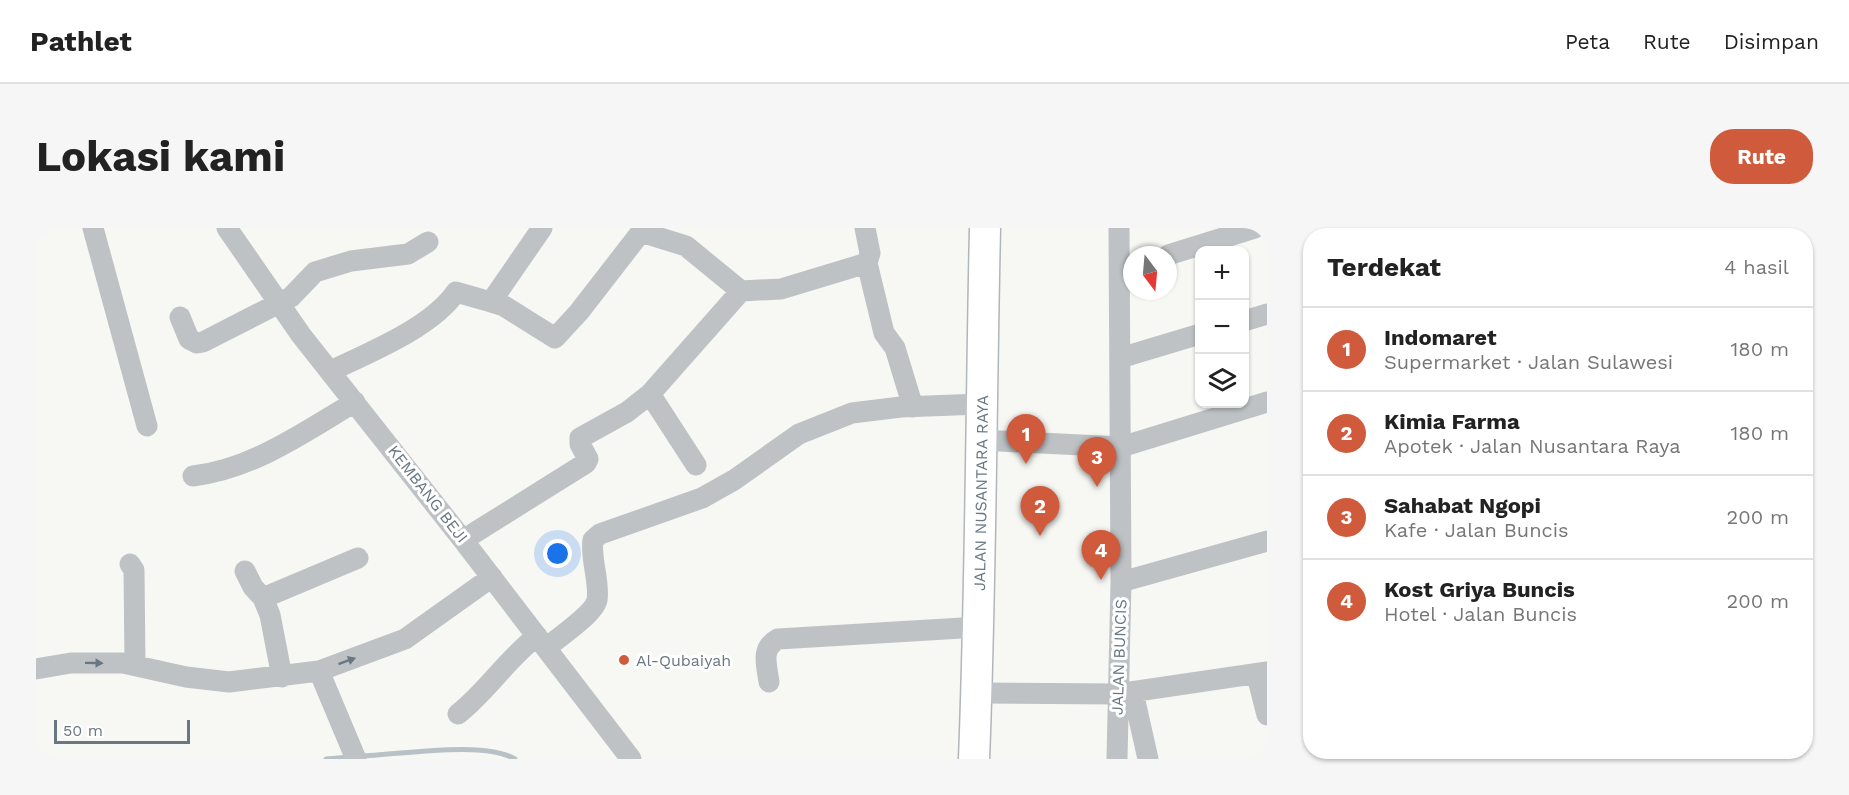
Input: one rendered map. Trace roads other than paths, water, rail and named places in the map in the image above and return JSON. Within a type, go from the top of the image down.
[{"type":"street","points":[[93,228],[147,426]]},
{"type":"street","name":"KEMBANG BEJI","points":[[227,228],[279,304],[492,577],[630,759]]},
{"type":"street","points":[[491,302],[542,228]]},
{"type":"street","points":[[865,228],[870,253],[867,263],[884,333],[895,348],[913,406]]},
{"type":"street","name":"JALAN NUSANTARA RAYA","points":[[974,759],[979,627],[980,440],[985,228]]},
{"type":"street","name":"JALAN BUNCIS","points":[[1119,228],[1123,255]]},
{"type":"street","points":[[1177,252],[1256,228]]},
{"type":"street","points":[[331,371],[405,334],[449,303],[456,292],[504,306],[555,338],[579,312],[641,232],[686,246],[741,291],[781,288],[867,263]]},
{"type":"street","points":[[180,317],[189,339],[197,343],[279,304],[298,291],[305,279],[315,272],[351,261],[408,254],[428,242]]},
{"type":"street","points":[[463,540],[586,463],[588,459],[580,444],[580,438],[627,412],[650,394],[741,291]]},
{"type":"street","name":"JALAN BUNCIS","points":[[1117,759],[1125,693],[1121,582],[1121,447],[1118,429],[1123,300]]},
{"type":"street","points":[[1249,320],[1267,315]]},
{"type":"street","points":[[1120,358],[1195,336]]},
{"type":"street","points":[[650,394],[696,465]]},
{"type":"street","points":[[193,476],[215,473],[247,464],[355,402]]},
{"type":"street","points":[[980,440],[1121,447],[1267,402]]},
{"type":"street","points":[[458,714],[488,688],[519,649],[542,642],[592,609],[597,600],[591,550],[593,540],[600,534],[702,498],[809,430],[852,413],[913,406],[981,404]]},
{"type":"street","points":[[1121,582],[1267,542]]},
{"type":"street","points":[[263,598],[358,558]]},
{"type":"street","points":[[130,564],[134,570],[137,621],[135,664]]},
{"type":"street","points":[[245,571],[253,587],[263,598],[270,615],[282,677]]},
{"type":"street","points":[[36,669],[71,663],[135,664],[186,677],[229,682],[319,671],[405,639],[492,577]]},
{"type":"street","points":[[769,682],[766,650],[770,643],[778,639],[979,627]]},
{"type":"street","points":[[319,671],[354,754]]},
{"type":"street","points":[[977,693],[1125,693],[1262,674],[1267,715]]},
{"type":"street","points":[[1125,693],[1148,759]]},
{"type":"waterway","points":[[360,756],[462,749],[501,753],[515,759]]},
{"type":"waterway","points":[[326,759],[351,757]]},
{"type":"place","name":"Indomaret","points":[[1026,464]]},
{"type":"place","name":"Sahabat Ngopi","points":[[1097,487]]},
{"type":"place","name":"Kimia Farma","points":[[1040,536]]},
{"type":"place","name":"Kost Griya Buncis","points":[[1101,580]]},
{"type":"place","name":"Al-Qubaiyah","points":[[624,660]]}]
